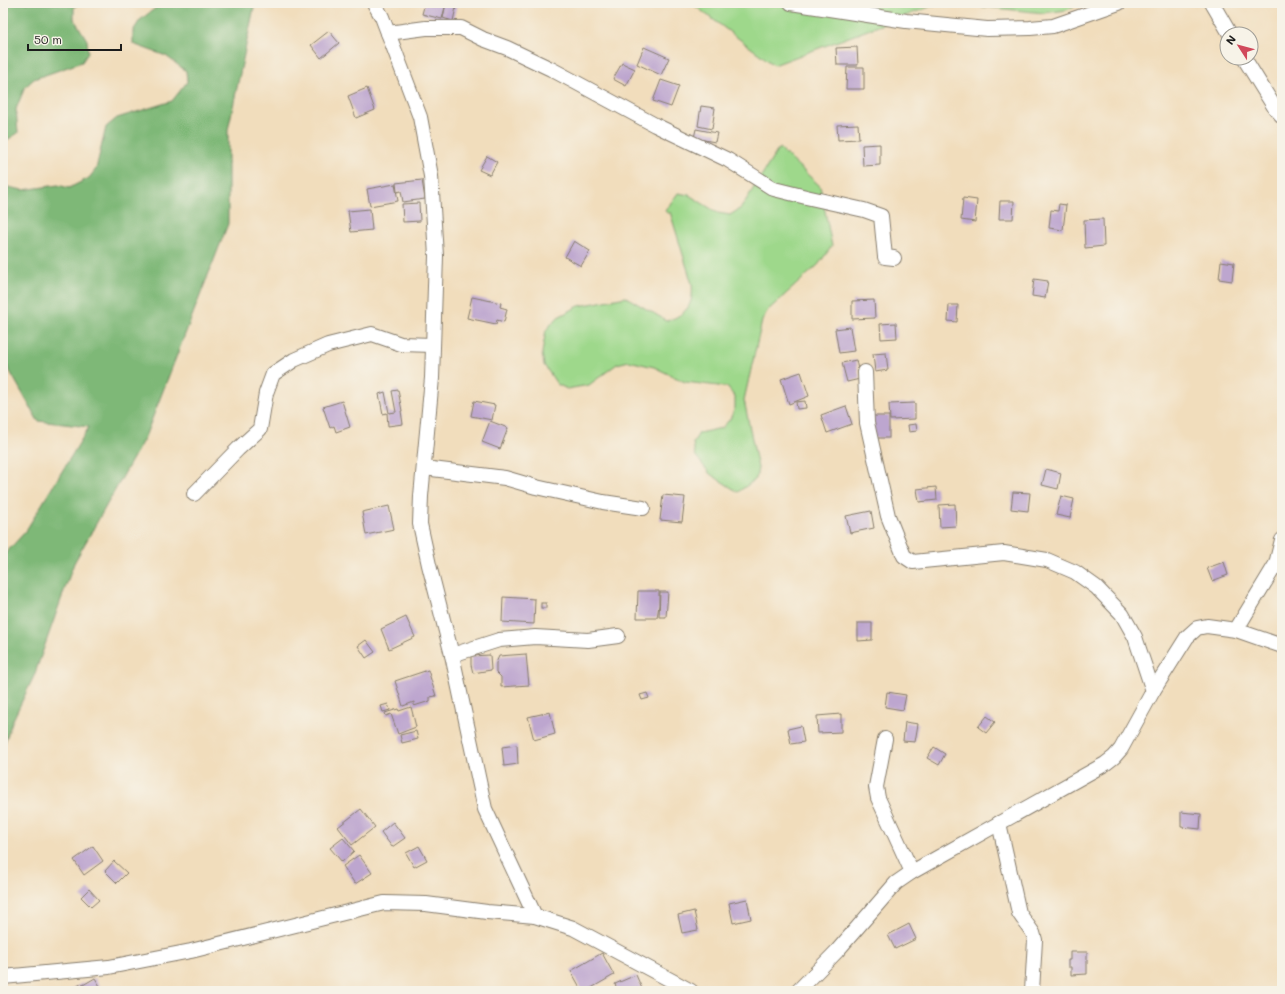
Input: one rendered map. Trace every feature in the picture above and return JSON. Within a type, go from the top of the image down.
[{"type":"street","points":[[374,3],[388,33],[420,116],[431,176],[436,256],[432,378],[420,524],[452,655],[485,810],[535,916]]},
{"type":"street","points":[[791,3],[906,21],[986,29],[1053,26],[1119,3]]},
{"type":"street","points":[[1212,3],[1225,26]]},
{"type":"street","points":[[388,33],[426,28],[461,28],[483,40],[507,48],[551,69],[655,125],[728,160],[774,189],[806,198],[864,210],[881,216],[884,257],[894,258]]},
{"type":"street","points":[[1249,66],[1275,108],[1282,116]]},
{"type":"street","points":[[194,494],[260,429],[266,393],[273,374],[289,364],[328,345],[372,334],[402,344],[433,345]]},
{"type":"street","points":[[865,372],[867,423],[888,516],[904,556],[913,562],[1004,553],[1047,560],[1075,572],[1096,587],[1122,614],[1135,637],[1153,691]]},
{"type":"street","points":[[424,468],[505,478],[536,487],[603,502],[644,508]]},
{"type":"street","points":[[1236,630],[1276,564],[1282,540]]},
{"type":"street","points":[[798,991],[837,951],[896,884],[912,872],[1105,764],[1114,757],[1121,749],[1153,691],[1187,638],[1197,628],[1207,626],[1236,630],[1282,646]]},
{"type":"street","points":[[452,655],[499,640],[535,637],[588,640],[618,636]]},
{"type":"street","points":[[885,739],[876,787],[878,798],[912,872]]},
{"type":"street","points":[[999,823],[1019,913],[1033,933],[1035,940],[1032,991]]},
{"type":"street","points":[[3,977],[109,967],[191,951],[384,903],[426,904],[487,912],[535,916],[573,928],[691,991]]},
{"type":"green space","points":[[3,3],[79,3],[74,8],[74,19],[87,40],[88,53],[82,62],[34,79],[25,87],[16,109],[18,133],[7,140],[3,138]]},
{"type":"green space","points":[[162,3],[255,3],[228,130],[228,224],[145,437],[74,563],[34,676],[12,722],[3,748],[3,556],[25,532],[89,427],[38,421],[3,359],[3,186],[23,190],[58,185],[69,188],[89,178],[96,169],[106,127],[117,118],[172,101],[187,82],[186,71],[166,56],[133,44],[133,31],[140,20]]},
{"type":"green space","points":[[691,3],[940,3],[774,65]]},
{"type":"green space","points":[[944,3],[1079,3],[1067,10],[1044,13]]},
{"type":"green space","points":[[779,148],[820,186],[832,246],[818,265],[767,311],[762,321],[744,400],[758,468],[756,479],[738,492],[710,474],[695,455],[693,443],[699,433],[722,428],[730,419],[735,408],[735,397],[727,387],[685,382],[654,367],[629,361],[617,364],[589,385],[567,389],[557,384],[544,365],[542,353],[546,330],[558,317],[579,306],[626,297],[667,321],[684,312],[690,304],[692,298],[692,284],[670,212],[668,214],[665,211],[678,193],[689,195],[718,213],[730,215],[741,208]]},
{"type":"building","points":[[425,3],[446,3],[442,19],[422,14]]},
{"type":"building","points":[[446,3],[457,3],[453,21],[443,18]]},
{"type":"building","points":[[329,31],[339,43],[321,58],[311,45]]},
{"type":"building","points":[[644,47],[669,58],[661,75],[637,64]]},
{"type":"building","points":[[857,47],[858,65],[837,65],[836,48]]},
{"type":"building","points":[[622,63],[635,69],[626,86],[613,79]]},
{"type":"building","points":[[847,67],[864,67],[864,89],[846,89]]},
{"type":"building","points":[[661,80],[679,86],[671,107],[653,101]]},
{"type":"building","points":[[367,88],[375,110],[356,118],[348,96]]},
{"type":"building","points":[[701,106],[715,108],[712,129],[698,126]]},
{"type":"building","points":[[858,124],[859,139],[838,140],[837,125]]},
{"type":"building","points":[[696,129],[717,133],[715,142],[694,138]]},
{"type":"building","points":[[880,144],[880,165],[863,166],[862,145]]},
{"type":"building","points":[[487,156],[497,162],[490,175],[479,170]]},
{"type":"building","points":[[422,180],[425,199],[403,202],[401,191],[397,192],[396,183]]},
{"type":"building","points":[[395,184],[398,201],[370,206],[367,189]]},
{"type":"building","points":[[963,198],[977,200],[975,222],[961,220]]},
{"type":"building","points":[[1000,201],[1014,201],[1013,219],[999,219]]},
{"type":"building","points":[[419,203],[420,221],[403,222],[402,204]]},
{"type":"building","points":[[1059,204],[1066,205],[1063,230],[1049,228],[1051,210],[1058,211]]},
{"type":"building","points":[[370,209],[372,230],[351,232],[348,211]]},
{"type":"building","points":[[1103,219],[1104,246],[1085,248],[1084,220]]},
{"type":"building","points":[[574,241],[590,251],[581,266],[565,257]]},
{"type":"building","points":[[1221,261],[1234,263],[1232,281],[1219,279]]},
{"type":"building","points":[[1034,279],[1048,281],[1045,298],[1032,296]]},
{"type":"building","points":[[472,297],[501,303],[500,307],[507,309],[504,322],[497,320],[496,324],[467,318]]},
{"type":"building","points":[[874,300],[875,318],[852,319],[852,301]]},
{"type":"building","points":[[949,305],[958,305],[957,322],[948,321]]},
{"type":"building","points":[[896,323],[897,338],[881,339],[880,324]]},
{"type":"building","points":[[850,327],[854,351],[839,353],[835,329]]},
{"type":"building","points":[[886,353],[888,370],[875,372],[873,354]]},
{"type":"building","points":[[856,360],[860,379],[847,382],[842,363]]},
{"type":"building","points":[[801,372],[809,396],[789,404],[781,379]]},
{"type":"building","points":[[398,390],[403,424],[388,426],[387,413],[383,414],[379,394],[385,392],[389,413],[396,412],[392,391]]},
{"type":"building","points":[[342,401],[350,427],[336,432],[334,426],[330,428],[323,407]]},
{"type":"building","points":[[474,401],[495,405],[492,420],[471,416]]},
{"type":"building","points":[[805,401],[806,408],[797,409],[796,402]]},
{"type":"building","points":[[915,403],[915,419],[890,420],[889,404]]},
{"type":"building","points":[[846,406],[852,424],[827,433],[821,415]]},
{"type":"building","points":[[873,416],[889,416],[889,438],[873,438]]},
{"type":"building","points":[[490,421],[508,428],[500,449],[482,442]]},
{"type":"building","points":[[916,424],[917,431],[909,432],[908,425]]},
{"type":"building","points":[[1046,469],[1061,473],[1058,489],[1042,485]]},
{"type":"building","points":[[936,487],[937,500],[919,502],[917,489]]},
{"type":"building","points":[[1013,492],[1030,493],[1028,511],[1011,509]]},
{"type":"building","points":[[663,495],[685,497],[682,522],[660,520]]},
{"type":"building","points":[[1061,496],[1074,499],[1070,518],[1056,515]]},
{"type":"building","points":[[955,504],[956,526],[940,527],[939,505]]},
{"type":"building","points":[[389,506],[394,529],[366,535],[362,512]]},
{"type":"building","points":[[871,511],[874,528],[850,533],[846,516]]},
{"type":"building","points":[[1224,562],[1228,575],[1212,581],[1207,568]]},
{"type":"building","points":[[638,591],[659,591],[657,618],[637,618]]},
{"type":"building","points":[[660,592],[668,592],[666,617],[659,617]]},
{"type":"building","points":[[503,597],[535,599],[534,624],[502,622]]},
{"type":"building","points":[[541,603],[546,603],[546,608],[541,608]]},
{"type":"building","points":[[406,617],[415,637],[389,649],[381,629]]},
{"type":"building","points":[[858,623],[872,623],[872,640],[858,641]]},
{"type":"building","points":[[366,640],[375,652],[366,658],[358,646]]},
{"type":"building","points":[[526,654],[529,685],[501,687],[501,677],[496,672],[496,663],[499,656]]},
{"type":"building","points":[[490,655],[491,670],[473,673],[471,656]]},
{"type":"building","points":[[428,670],[436,696],[430,697],[430,701],[414,706],[414,702],[403,706],[395,681]]},
{"type":"building","points":[[887,692],[906,695],[903,710],[885,707]]},
{"type":"building","points":[[647,693],[649,698],[642,700],[640,695]]},
{"type":"building","points":[[388,704],[390,710],[383,712],[381,706]]},
{"type":"building","points":[[411,707],[416,727],[398,734],[391,714],[386,716],[385,713]]},
{"type":"building","points":[[550,712],[555,734],[534,740],[528,717]]},
{"type":"building","points":[[841,714],[841,732],[818,733],[817,716]]},
{"type":"building","points":[[987,716],[995,722],[986,733],[978,727]]},
{"type":"building","points":[[905,722],[918,724],[915,742],[903,741]]},
{"type":"building","points":[[801,726],[804,742],[791,744],[788,729]]},
{"type":"building","points":[[416,731],[418,739],[402,743],[400,735]]},
{"type":"building","points":[[517,745],[518,764],[504,766],[502,747]]},
{"type":"building","points":[[934,747],[945,754],[939,765],[927,758]]},
{"type":"building","points":[[361,809],[375,827],[352,845],[338,827]]},
{"type":"building","points":[[1181,812],[1201,814],[1200,829],[1181,827]]},
{"type":"building","points":[[393,822],[405,838],[392,847],[381,832]]},
{"type":"building","points":[[343,838],[354,851],[342,862],[330,848]]},
{"type":"building","points":[[93,846],[103,861],[84,875],[74,860]]},
{"type":"building","points":[[419,846],[427,860],[414,867],[406,853]]},
{"type":"building","points":[[359,855],[372,873],[355,884],[343,866]]},
{"type":"building","points":[[114,861],[127,873],[117,883],[105,871]]},
{"type":"building","points":[[89,889],[99,900],[91,907],[81,897]]},
{"type":"building","points":[[747,899],[751,919],[733,923],[729,903]]},
{"type":"building","points":[[694,911],[698,930],[682,933],[678,915]]},
{"type":"building","points":[[909,924],[916,939],[895,949],[888,935]]},
{"type":"building","points":[[1070,952],[1087,952],[1087,974],[1071,975],[1071,967],[1068,967]]},
{"type":"building","points":[[602,953],[614,975],[586,991],[582,991],[571,971]]},
{"type":"building","points":[[636,975],[643,991],[618,991],[615,984]]},
{"type":"building","points":[[95,978],[103,991],[70,991],[82,983],[83,985]]}]
